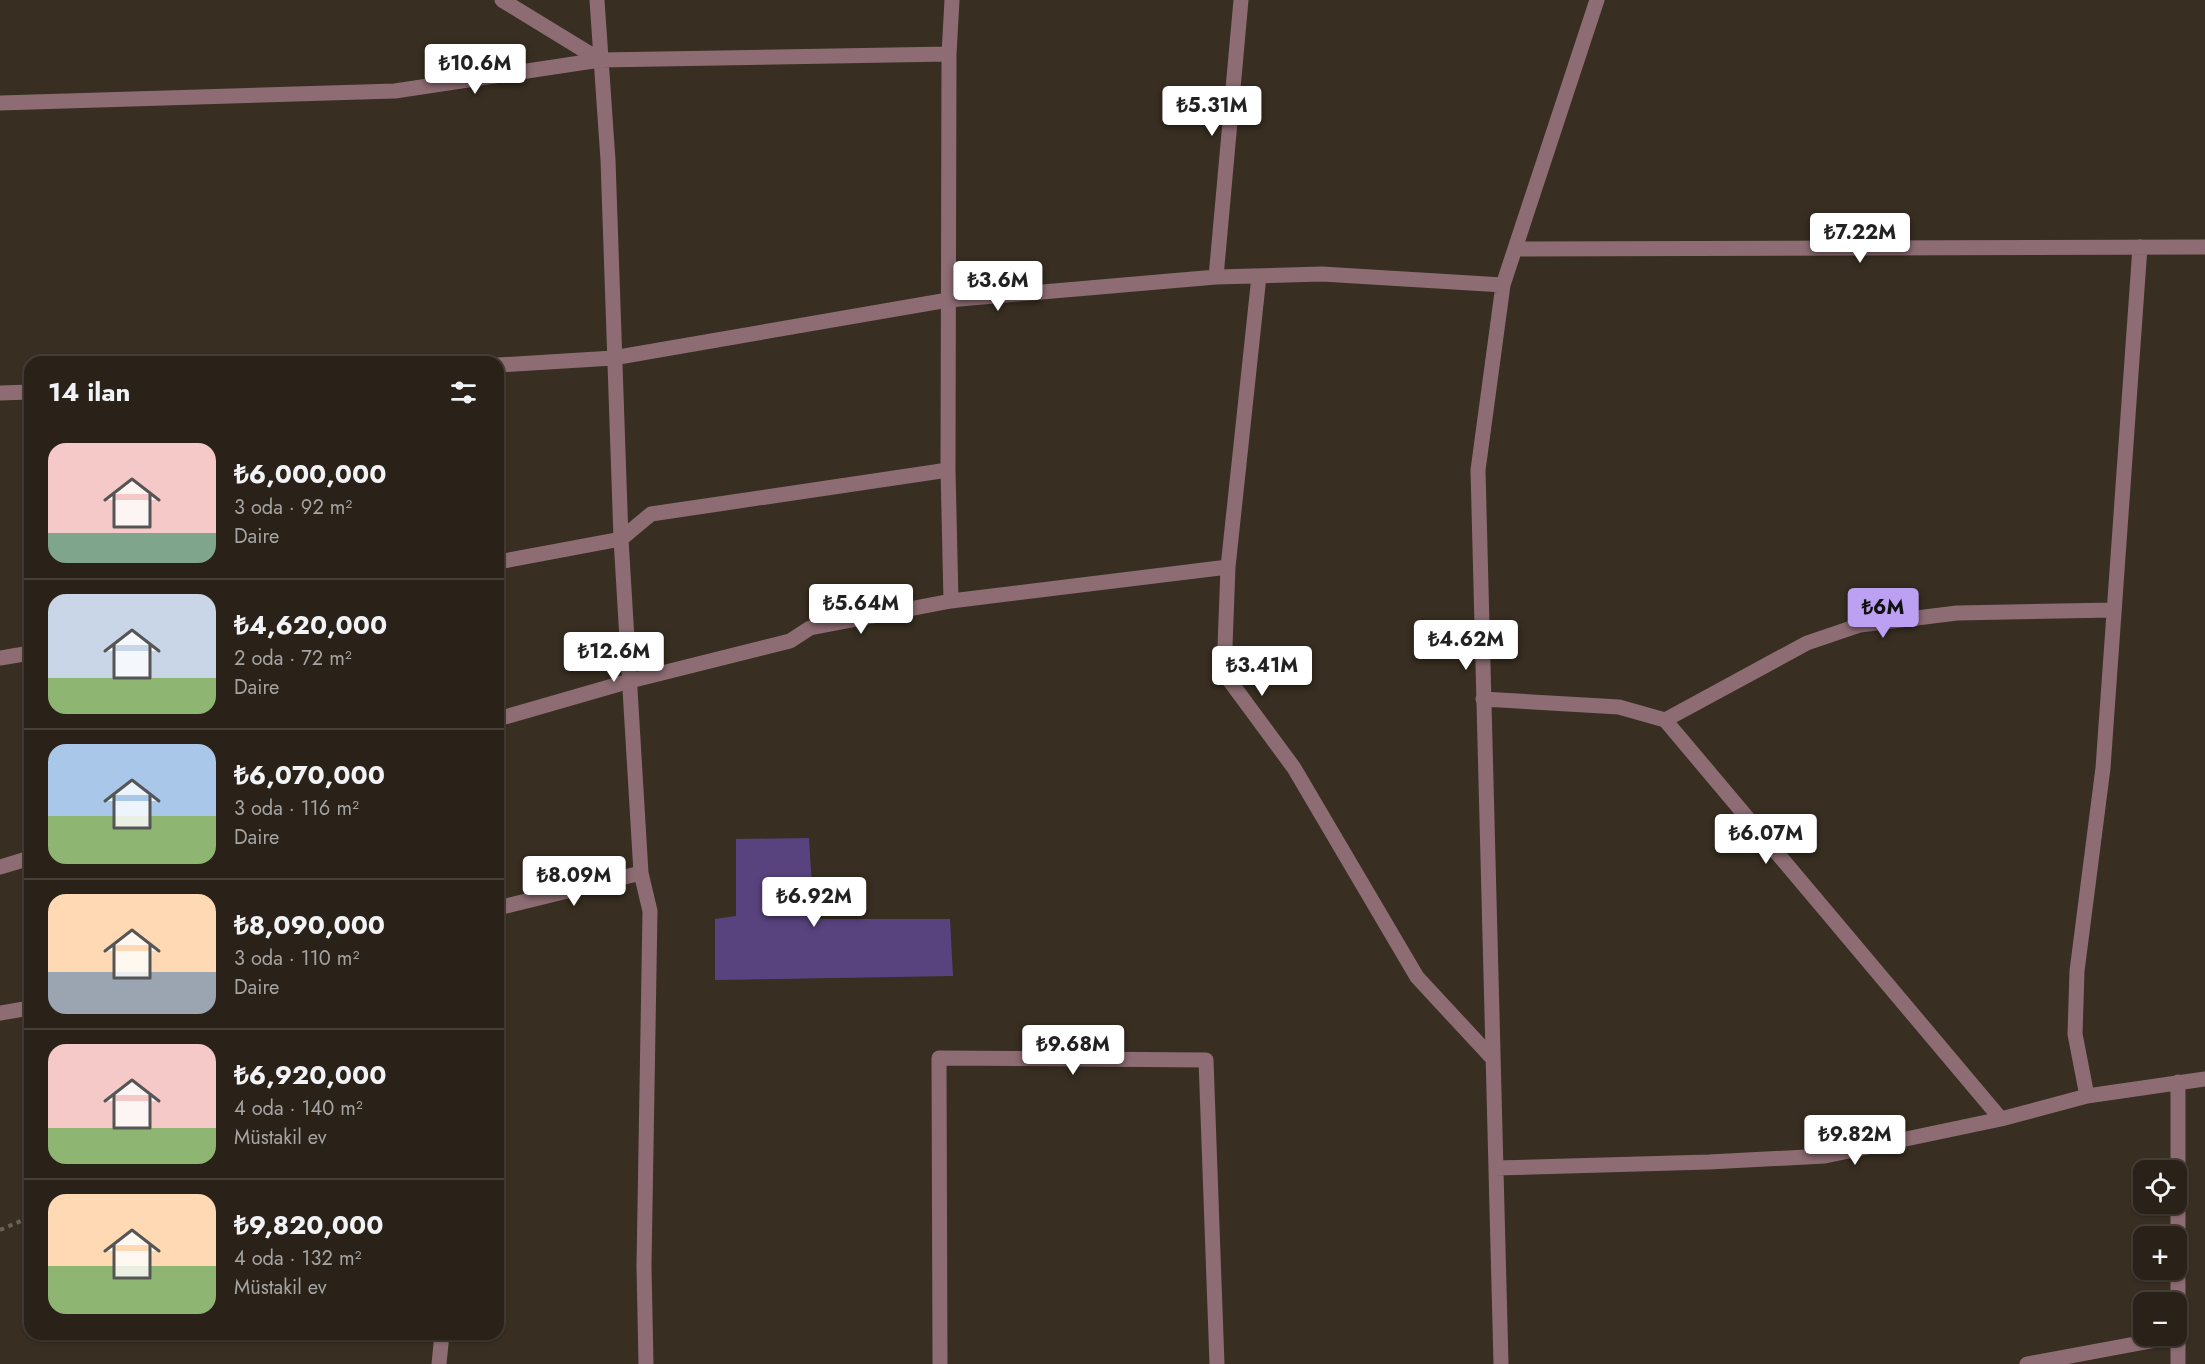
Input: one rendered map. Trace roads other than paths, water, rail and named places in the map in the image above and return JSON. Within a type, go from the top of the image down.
[{"type":"street","points":[[502,0],[600,60]]},
{"type":"street","points":[[597,0],[608,160],[621,539],[641,873],[650,911],[644,1266],[646,1364]]},
{"type":"street","points":[[951,601],[948,300],[949,54],[952,0]]},
{"type":"street","points":[[1216,277],[1241,0]]},
{"type":"street","points":[[1501,1364],[1478,470],[1503,285],[1597,0]]},
{"type":"street","points":[[0,103],[395,91],[600,60],[949,54]]},
{"type":"street","points":[[2087,1096],[2075,1034],[2077,971],[2103,768],[2140,247]]},
{"type":"street","points":[[1515,249],[2205,247]]},
{"type":"street","points":[[504,365],[614,358],[948,300],[1216,277],[1322,274],[1503,285]]},
{"type":"street","points":[[1259,276],[1228,567],[1224,673],[1294,768],[1417,977],[1493,1059]]},
{"type":"street","points":[[0,393],[24,392]]},
{"type":"street","points":[[504,561],[621,539],[651,514],[948,470]]},
{"type":"street","points":[[504,717],[630,681],[790,641],[810,628],[951,601],[1228,567]]},
{"type":"street","points":[[1665,720],[1807,643],[1860,625],[1956,613],[2114,610]]},
{"type":"street","points":[[0,658],[24,653]]},
{"type":"street","points":[[1483,699],[1619,707],[1665,720],[2001,1119]]},
{"type":"street","points":[[0,867],[24,860]]},
{"type":"street","points":[[504,907],[641,873]]},
{"type":"street","points":[[0,1013],[24,1009]]},
{"type":"street","points":[[940,1364],[939,1058],[1206,1060],[1217,1364]]},
{"type":"street","points":[[1496,1168],[1826,1156],[2001,1119],[2087,1096],[2205,1079]]},
{"type":"street","points":[[2178,1082],[2178,1292]]},
{"type":"street","points":[[439,1364],[441,1340]]},
{"type":"street","points":[[2027,1364],[2133,1344]]},
{"type":"street","points":[[2178,1346],[2178,1364]]}]
